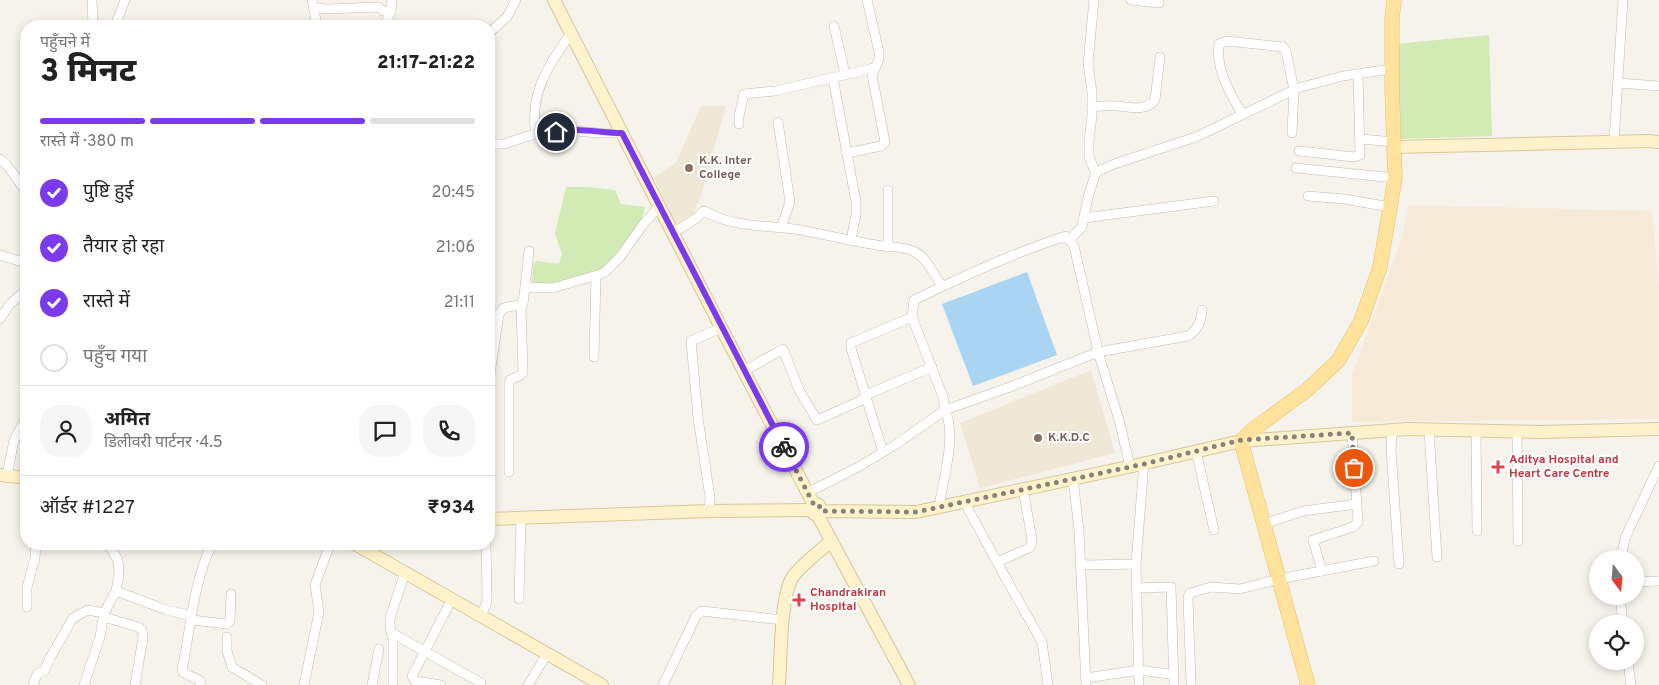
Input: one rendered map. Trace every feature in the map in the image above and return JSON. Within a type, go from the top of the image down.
[{"type":"main road","points":[[1308,685],[1241,440],[1307,390],[1338,361],[1360,321],[1380,267],[1394,178],[1392,18],[1394,0]]},
{"type":"street","points":[[92,0],[93,20]]},
{"type":"street","points":[[117,20],[125,0]]},
{"type":"street","points":[[387,20],[391,11],[392,0]]},
{"type":"street","points":[[495,27],[507,17],[516,0]]},
{"type":"street","points":[[847,153],[881,146],[885,142],[872,80],[874,68],[879,59],[879,52],[867,0]]},
{"type":"street","points":[[1094,0],[1088,64],[1092,92],[1088,140],[1089,157],[1096,174]]},
{"type":"street","points":[[1131,0],[1146,0],[1159,3]]},
{"type":"street","points":[[1614,141],[1623,0]]},
{"type":"street","points":[[557,1],[571,33],[721,328],[831,541],[909,685]]},
{"type":"street","points":[[313,4],[329,10],[378,7],[383,11],[391,11]]},
{"type":"street","points":[[313,4],[316,20]]},
{"type":"street","points":[[834,26],[845,74]]},
{"type":"street","points":[[536,135],[533,114],[537,95],[551,63],[571,33]]},
{"type":"street","points":[[1243,116],[1228,88],[1220,67],[1218,47],[1220,43],[1227,41],[1283,47],[1286,51],[1294,90],[1292,133]]},
{"type":"street","points":[[1092,107],[1115,106],[1135,108],[1153,102],[1160,57]]},
{"type":"street","points":[[739,124],[744,94],[775,91],[874,68]]},
{"type":"street","points":[[1070,240],[1082,227],[1088,196],[1096,174],[1114,164],[1196,137],[1294,90],[1343,76],[1392,69]]},
{"type":"street","points":[[1299,151],[1358,156],[1361,153],[1358,74]]},
{"type":"street","points":[[833,78],[856,208],[850,240]]},
{"type":"street","points":[[1618,83],[1659,86]]},
{"type":"street","points":[[778,122],[790,202],[781,228]]},
{"type":"street","points":[[495,144],[503,144],[536,135],[572,130],[622,133]]},
{"type":"street","points":[[1360,138],[1394,144],[1659,142]]},
{"type":"street","points":[[0,159],[7,165],[20,183]]},
{"type":"street","points":[[1296,168],[1394,178]]},
{"type":"street","points":[[888,190],[888,247]]},
{"type":"street","points":[[1308,196],[1344,199],[1390,207]]},
{"type":"street","points":[[1084,218],[1214,201]]},
{"type":"street","points":[[525,287],[553,288],[568,282],[596,276],[606,271],[620,257],[659,206]]},
{"type":"street","points":[[672,232],[684,227],[704,211],[732,222],[798,230],[913,251],[921,256],[942,286]]},
{"type":"street","points":[[939,507],[950,431],[943,397],[912,317],[914,300],[978,269],[1035,246],[1066,236],[1074,246],[1098,352],[1119,420],[1130,466]]},
{"type":"street","points":[[508,472],[509,384],[510,380],[521,375],[523,372],[522,305],[530,251]]},
{"type":"street","points":[[0,255],[20,262]]},
{"type":"street","points":[[594,357],[596,276]]},
{"type":"street","points":[[0,319],[9,305],[20,295]]},
{"type":"street","points":[[495,334],[500,312],[504,308],[522,305]]},
{"type":"street","points":[[807,493],[883,452],[945,410],[1010,387],[1098,352],[1188,336],[1197,328],[1201,321],[1202,310]]},
{"type":"street","points":[[883,452],[851,343],[912,317]]},
{"type":"street","points":[[709,511],[710,497],[698,418],[691,341],[721,328]]},
{"type":"street","points":[[744,371],[783,349],[799,390],[817,420],[860,401],[867,395],[932,367]]},
{"type":"street","points":[[20,429],[14,440],[3,475],[20,477]]},
{"type":"street","points":[[495,519],[709,511],[816,510],[916,512],[1144,464],[1241,440],[1392,430],[1517,432],[1659,430]]},
{"type":"street","points":[[1392,430],[1391,450],[1399,564]]},
{"type":"street","points":[[1429,430],[1437,557]]},
{"type":"street","points":[[1476,431],[1477,531]]},
{"type":"street","points":[[1517,432],[1518,541]]},
{"type":"street","points":[[1322,571],[1313,540],[1355,526],[1358,522],[1352,433]]},
{"type":"street","points":[[1196,451],[1214,530]]},
{"type":"street","points":[[1139,685],[1136,564],[1144,464]]},
{"type":"street","points":[[1623,550],[1625,538],[1659,466]]},
{"type":"street","points":[[1073,478],[1079,531],[1086,682],[1139,670],[1168,674]]},
{"type":"street","points":[[997,562],[1029,548],[1031,545],[1032,539],[1023,489]]},
{"type":"street","points":[[966,500],[968,509],[1042,642],[1048,685]]},
{"type":"street","points":[[1264,524],[1303,511],[1357,504]]},
{"type":"street","points":[[519,599],[521,518]]},
{"type":"street","points":[[779,685],[787,594],[793,577],[831,541]]},
{"type":"street","points":[[27,606],[27,587],[36,550]]},
{"type":"street","points":[[84,685],[97,645],[104,615],[116,591],[119,566],[112,550]]},
{"type":"street","points":[[201,685],[199,680],[185,674],[183,671],[195,593],[209,550]]},
{"type":"street","points":[[304,685],[319,612],[315,585],[328,550]]},
{"type":"street","points":[[366,550],[602,685]]},
{"type":"street","points":[[480,616],[486,605],[487,597],[486,550]]},
{"type":"street","points":[[1191,685],[1188,597],[1190,593],[1211,587],[1240,589],[1279,579],[1374,561]]},
{"type":"street","points":[[1080,563],[1087,565],[1136,564]]},
{"type":"street","points":[[394,685],[393,639],[390,618],[405,572]]},
{"type":"street","points":[[1644,582],[1659,581]]},
{"type":"street","points":[[1136,588],[1171,587],[1174,685]]},
{"type":"street","points":[[116,591],[192,618],[227,624],[230,621],[231,594]]},
{"type":"street","points":[[441,685],[413,679],[412,676],[452,600]]},
{"type":"street","points":[[33,685],[37,674],[44,671],[73,618],[88,610],[138,626],[142,630],[143,638],[135,685]]},
{"type":"street","points":[[663,685],[696,616],[702,611],[784,620]]},
{"type":"street","points":[[392,633],[481,683]]},
{"type":"street","points":[[227,637],[227,651],[232,667],[262,685]]},
{"type":"street","points":[[372,685],[379,649]]},
{"type":"street","points":[[528,685],[547,654]]},
{"type":"street","points":[[1629,670],[1631,685]]},
{"type":"shaded area","name":"K.K. Inter College","points":[[701,106],[726,106],[700,199],[692,215],[676,225],[654,178],[676,162]]},
{"type":"shaded area","points":[[1409,205],[1652,211],[1659,288],[1659,419],[1352,422],[1352,374],[1402,238]]},
{"type":"shaded area","name":"K.K.D.C","points":[[1091,370],[1115,453],[980,488],[960,423]]},
{"type":"green space","points":[[1489,35],[1492,136],[1401,139],[1396,44]]},
{"type":"green space","points":[[566,187],[615,190],[621,204],[645,207],[642,219],[600,274],[555,285],[532,282],[533,265],[537,261],[559,264],[562,254],[555,234]]},
{"type":"water","points":[[1027,272],[1057,355],[973,386],[942,304]]},
{"type":"way so far","points":[[784,447],[814,505],[819,505],[821,511],[916,512],[1144,464],[1241,440],[1352,433],[1354,468]]},
{"type":"place","name":"K.K. Inter College","points":[[689,168]]},
{"type":"place","name":"K.K.D.C","points":[[1038,438]]},
{"type":"place","name":"Aditya Hospital and Heart Care Centre","points":[[1498,467]]},
{"type":"place","name":"Chandrakiran Hospital","points":[[799,600]]},
{"type":"route","points":[[556,132],[572,130],[622,133],[784,447]]}]
